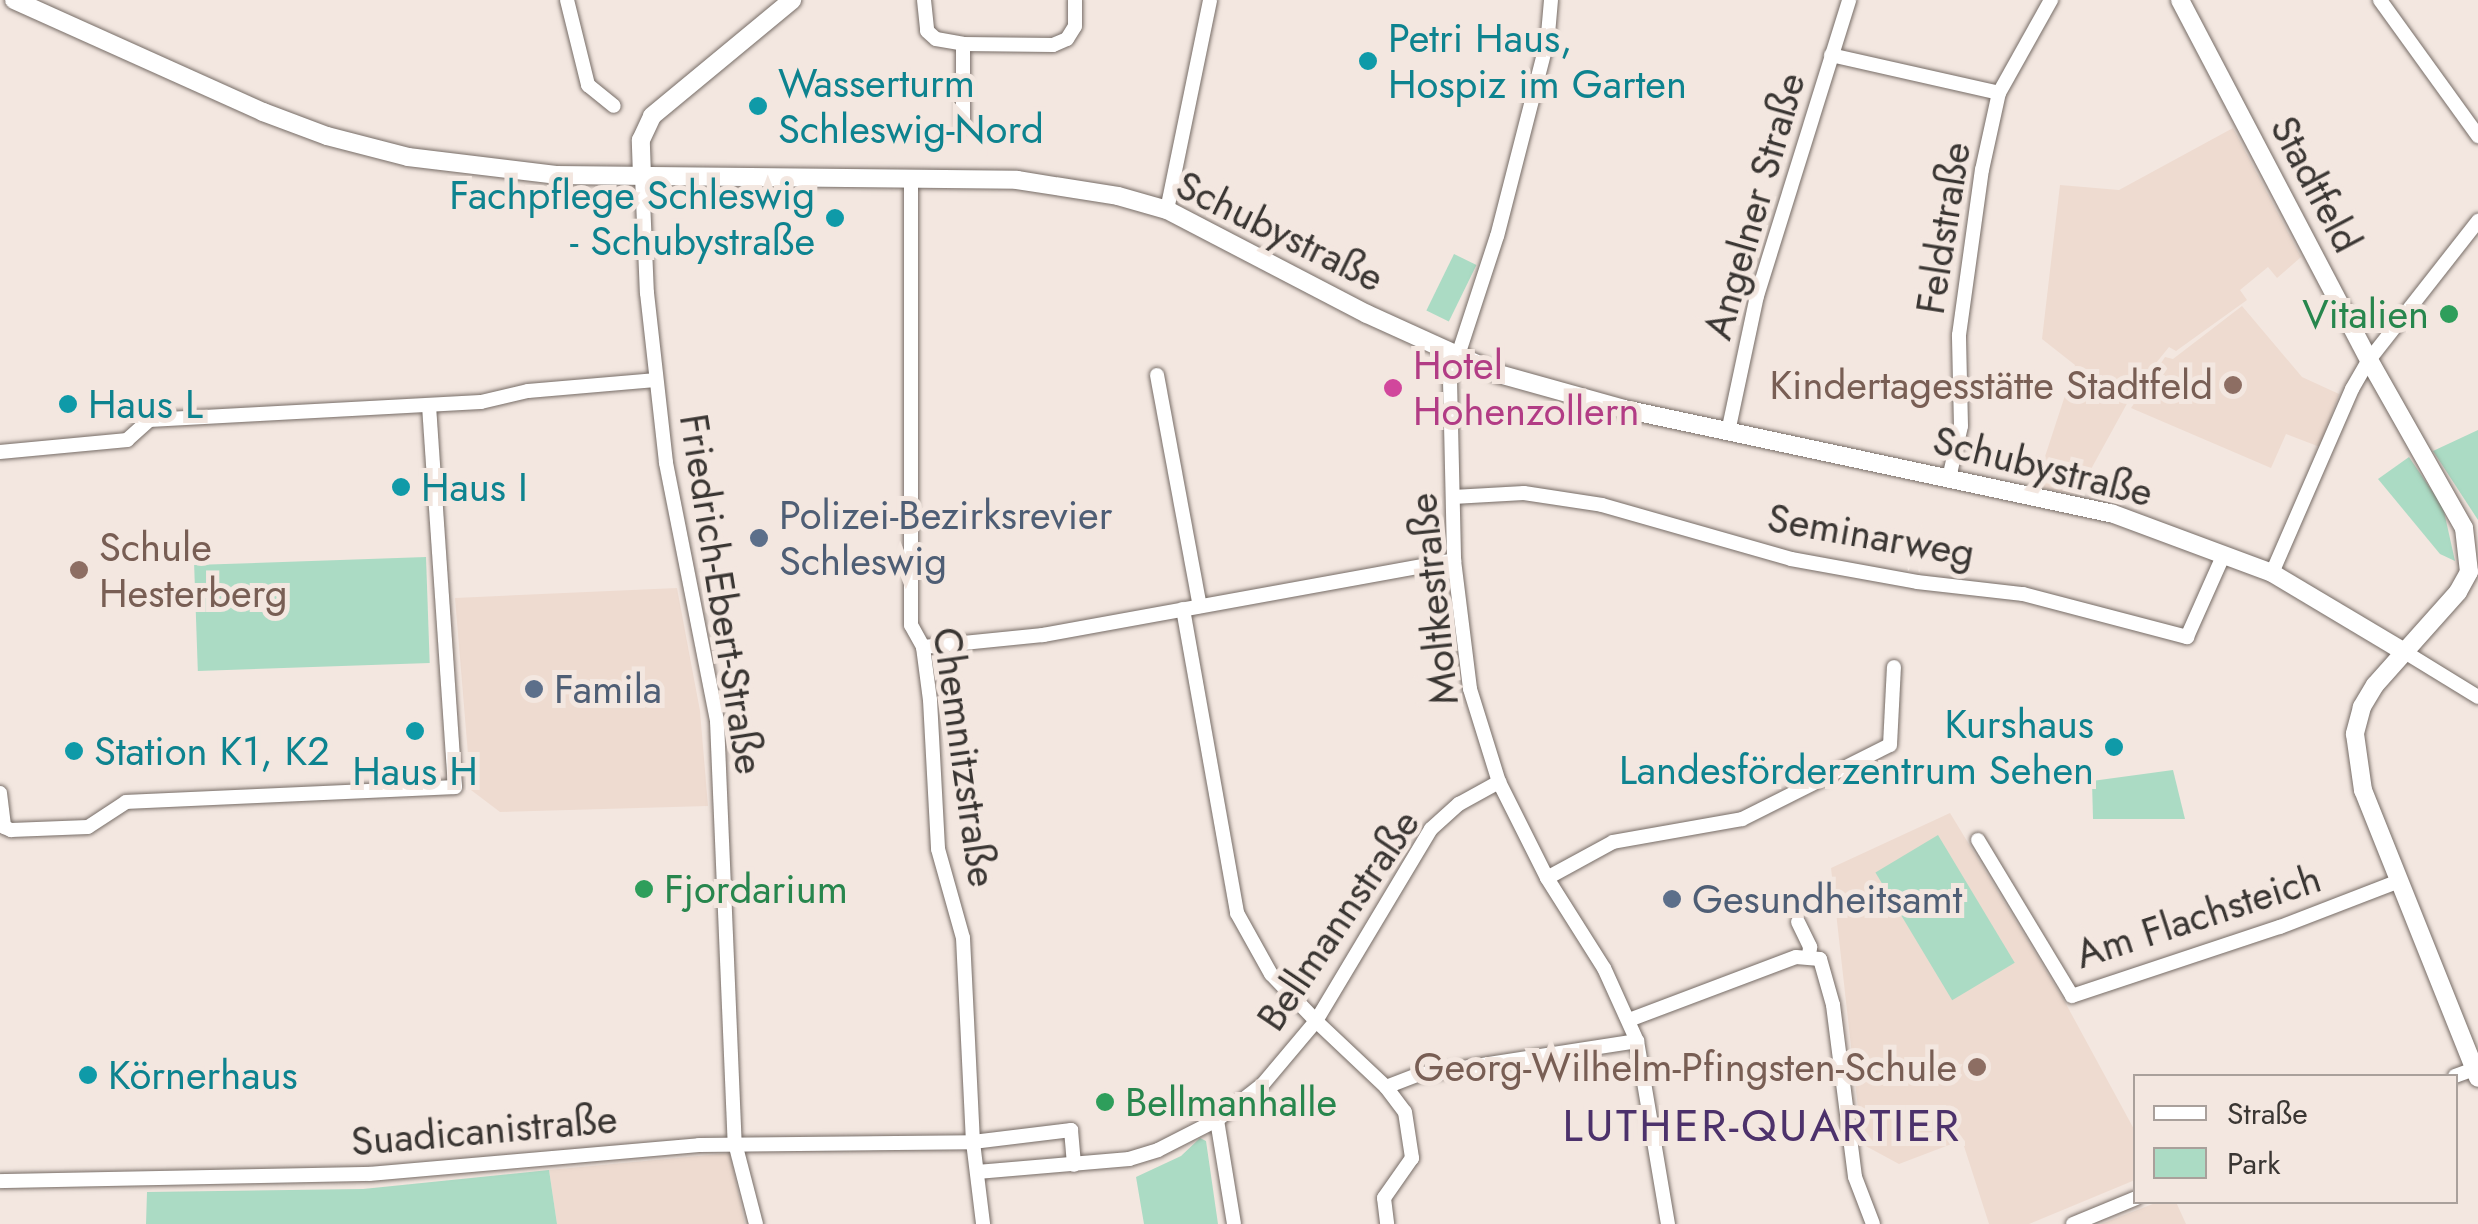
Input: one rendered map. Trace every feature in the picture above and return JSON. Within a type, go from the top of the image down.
[{"type":"street","name":"Schubystraße","points":[[14,0],[246,105],[327,136],[408,157],[474,167],[642,176],[911,177],[1066,186],[1167,210],[1454,356],[1552,392],[2112,514],[2224,554],[2272,572],[2478,697]]},
{"type":"street","points":[[567,0],[588,85],[614,106]]},
{"type":"street","points":[[642,176],[641,140],[652,116],[792,0]]},
{"type":"street","points":[[924,0],[928,30],[936,39],[963,44],[1054,45],[1067,39],[1075,26],[1074,0]]},
{"type":"street","points":[[1167,210],[1210,0]]},
{"type":"street","name":"Moltkestraße","points":[[1551,0],[1548,38],[1496,236],[1454,356],[1450,380],[1454,560],[1470,689],[1499,782],[1547,878],[1604,968],[1637,1041],[1668,1224]]},
{"type":"street","name":"Angelner Straße","points":[[1728,432],[1757,296],[1849,0]]},
{"type":"street","name":"Feldstraße","points":[[1950,478],[1961,426],[1959,336],[1982,170],[1999,94],[2050,0]]},
{"type":"street","name":"Stadtfeld","points":[[2180,0],[2368,360],[2451,498],[2468,543],[2469,572],[2458,592],[2403,651],[2362,707],[2355,734],[2362,790],[2476,1074]]},
{"type":"street","points":[[2380,0],[2478,136]]},
{"type":"street","points":[[963,44],[963,124]]},
{"type":"street","points":[[1831,54],[1999,94]]},
{"type":"street","name":"Friedrich-Ebert-Straße","points":[[642,176],[656,380],[666,463],[717,721],[735,1143],[756,1224]]},
{"type":"street","name":"Chemnitzstraße","points":[[911,177],[911,625],[923,646],[938,850],[963,938],[976,1172],[983,1224]]},
{"type":"street","points":[[2272,572],[2352,388],[2368,360],[2476,227]]},
{"type":"street","points":[[1157,375],[1200,606]]},
{"type":"street","points":[[0,452],[127,440],[149,420],[429,406],[656,380]]},
{"type":"street","points":[[0,793],[4,828],[11,830],[88,827],[126,802],[454,787],[429,406]]},
{"type":"street","name":"Seminarweg","points":[[1453,497],[1524,493],[1602,505],[1791,558],[2064,602],[2187,637],[2224,554]]},
{"type":"street","points":[[923,646],[1043,635],[1454,560]]},
{"type":"street","points":[[1183,609],[1236,913],[1271,974],[1386,1087],[1405,1112],[1412,1158],[1384,1198],[1387,1224]]},
{"type":"street","points":[[1547,878],[1613,842],[1684,833],[1742,819],[1890,744],[1894,667]]},
{"type":"street","name":"Bellmannstraße","points":[[976,1172],[1074,1166],[1158,1150],[1217,1120],[1263,1084],[1316,1020],[1431,829],[1459,804],[1499,782]]},
{"type":"street","name":"Am Flachsteich","points":[[1978,840],[2072,996],[2280,927],[2399,881]]},
{"type":"street","points":[[1798,922],[1810,947],[1809,956]]},
{"type":"street","points":[[1629,1020],[1809,956],[1820,959],[1826,969],[1855,1177],[1873,1224]]},
{"type":"street","points":[[1386,1087],[1418,1074],[1637,1041]]},
{"type":"street","points":[[1217,1120],[1234,1224]]},
{"type":"street","points":[[974,1142],[1071,1130],[1074,1166]]},
{"type":"street","name":"Suadicanistraße","points":[[0,1181],[369,1174],[735,1143],[974,1142]]},
{"type":"street","points":[[2073,1224],[2133,1199]]},
{"type":"shaded area","points":[[2233,128],[2301,257],[2277,278],[2268,267],[2240,290],[2247,300],[2176,351],[2169,347],[2135,389],[2081,495],[2035,487],[2075,365],[2042,339],[2060,185],[2119,190]]},
{"type":"shaded area","name":"Kindertagesstätte Stadtfeld","points":[[2242,306],[2302,377],[2339,394],[2320,447],[2286,434],[2271,468],[2131,408],[2165,357],[2173,359]]},
{"type":"shaded area","points":[[677,588],[700,711],[708,806],[500,812],[471,790],[455,598]]},
{"type":"shaded area","name":"Georg-Wilhelm-Pfingsten-Schule","points":[[1950,813],[2066,1004],[2133,1127],[2133,1181],[2029,1224],[1989,1224],[1962,1140],[1899,1164],[1862,1144],[1831,868]]},
{"type":"shaded area","points":[[730,1153],[745,1224],[557,1224],[549,1170]]},
{"type":"shaded area","points":[[2153,1204],[2177,1204],[2186,1224],[2101,1224]]},
{"type":"green space","points":[[1454,254],[1476,265],[1449,322],[1426,311]]},
{"type":"green space","points":[[2478,430],[2478,520],[2433,451]]},
{"type":"green space","points":[[2409,457],[2443,507],[2455,561],[2440,554],[2378,479]]},
{"type":"green space","points":[[426,557],[430,663],[198,671],[194,565]]},
{"type":"green space","points":[[2173,770],[2185,819],[2093,819],[2092,781]]},
{"type":"green space","points":[[1938,835],[2015,963],[1952,1000],[1875,873]]},
{"type":"green space","points":[[1200,1138],[1206,1141],[1218,1224],[1144,1224],[1136,1177],[1181,1156]]},
{"type":"green space","points":[[549,1170],[557,1224],[146,1224],[147,1192],[363,1189]]},
{"type":"place","name":"Petri Haus, Hospiz im Garten","points":[[1368,61]]},
{"type":"place","name":"Wasserturm Schleswig-Nord","points":[[758,106]]},
{"type":"place","name":"Fachpflege Schleswig - Schubystraße","points":[[835,218]]},
{"type":"place","name":"Vitalien","points":[[2449,314]]},
{"type":"place","name":"Kindertagesstätte Stadtfeld","points":[[2233,385]]},
{"type":"place","name":"Hotel Hohenzollern","points":[[1393,388]]},
{"type":"place","name":"Haus L","points":[[68,404]]},
{"type":"place","name":"Haus I","points":[[401,487]]},
{"type":"place","name":"Polizei-Bezirksrevier Schleswig","points":[[759,538]]},
{"type":"place","name":"Schule Hesterberg","points":[[79,570]]},
{"type":"place","name":"Famila","points":[[534,689]]},
{"type":"place","name":"Haus H","points":[[415,731]]},
{"type":"place","name":"Kurshaus Landesförderzentrum Sehen","points":[[2114,747]]},
{"type":"place","name":"Station K1, K2","points":[[74,751]]},
{"type":"place","name":"Fjordarium","points":[[644,889]]},
{"type":"place","name":"Gesundheitsamt","points":[[1672,899]]},
{"type":"place","name":"Georg-Wilhelm-Pfingsten-Schule","points":[[1977,1067]]},
{"type":"place","name":"Körnerhaus","points":[[88,1075]]},
{"type":"place","name":"Bellmanhalle","points":[[1105,1102]]},
{"type":"district","name":"LUTHER-QUARTIER","points":[[1762,1126]]}]
